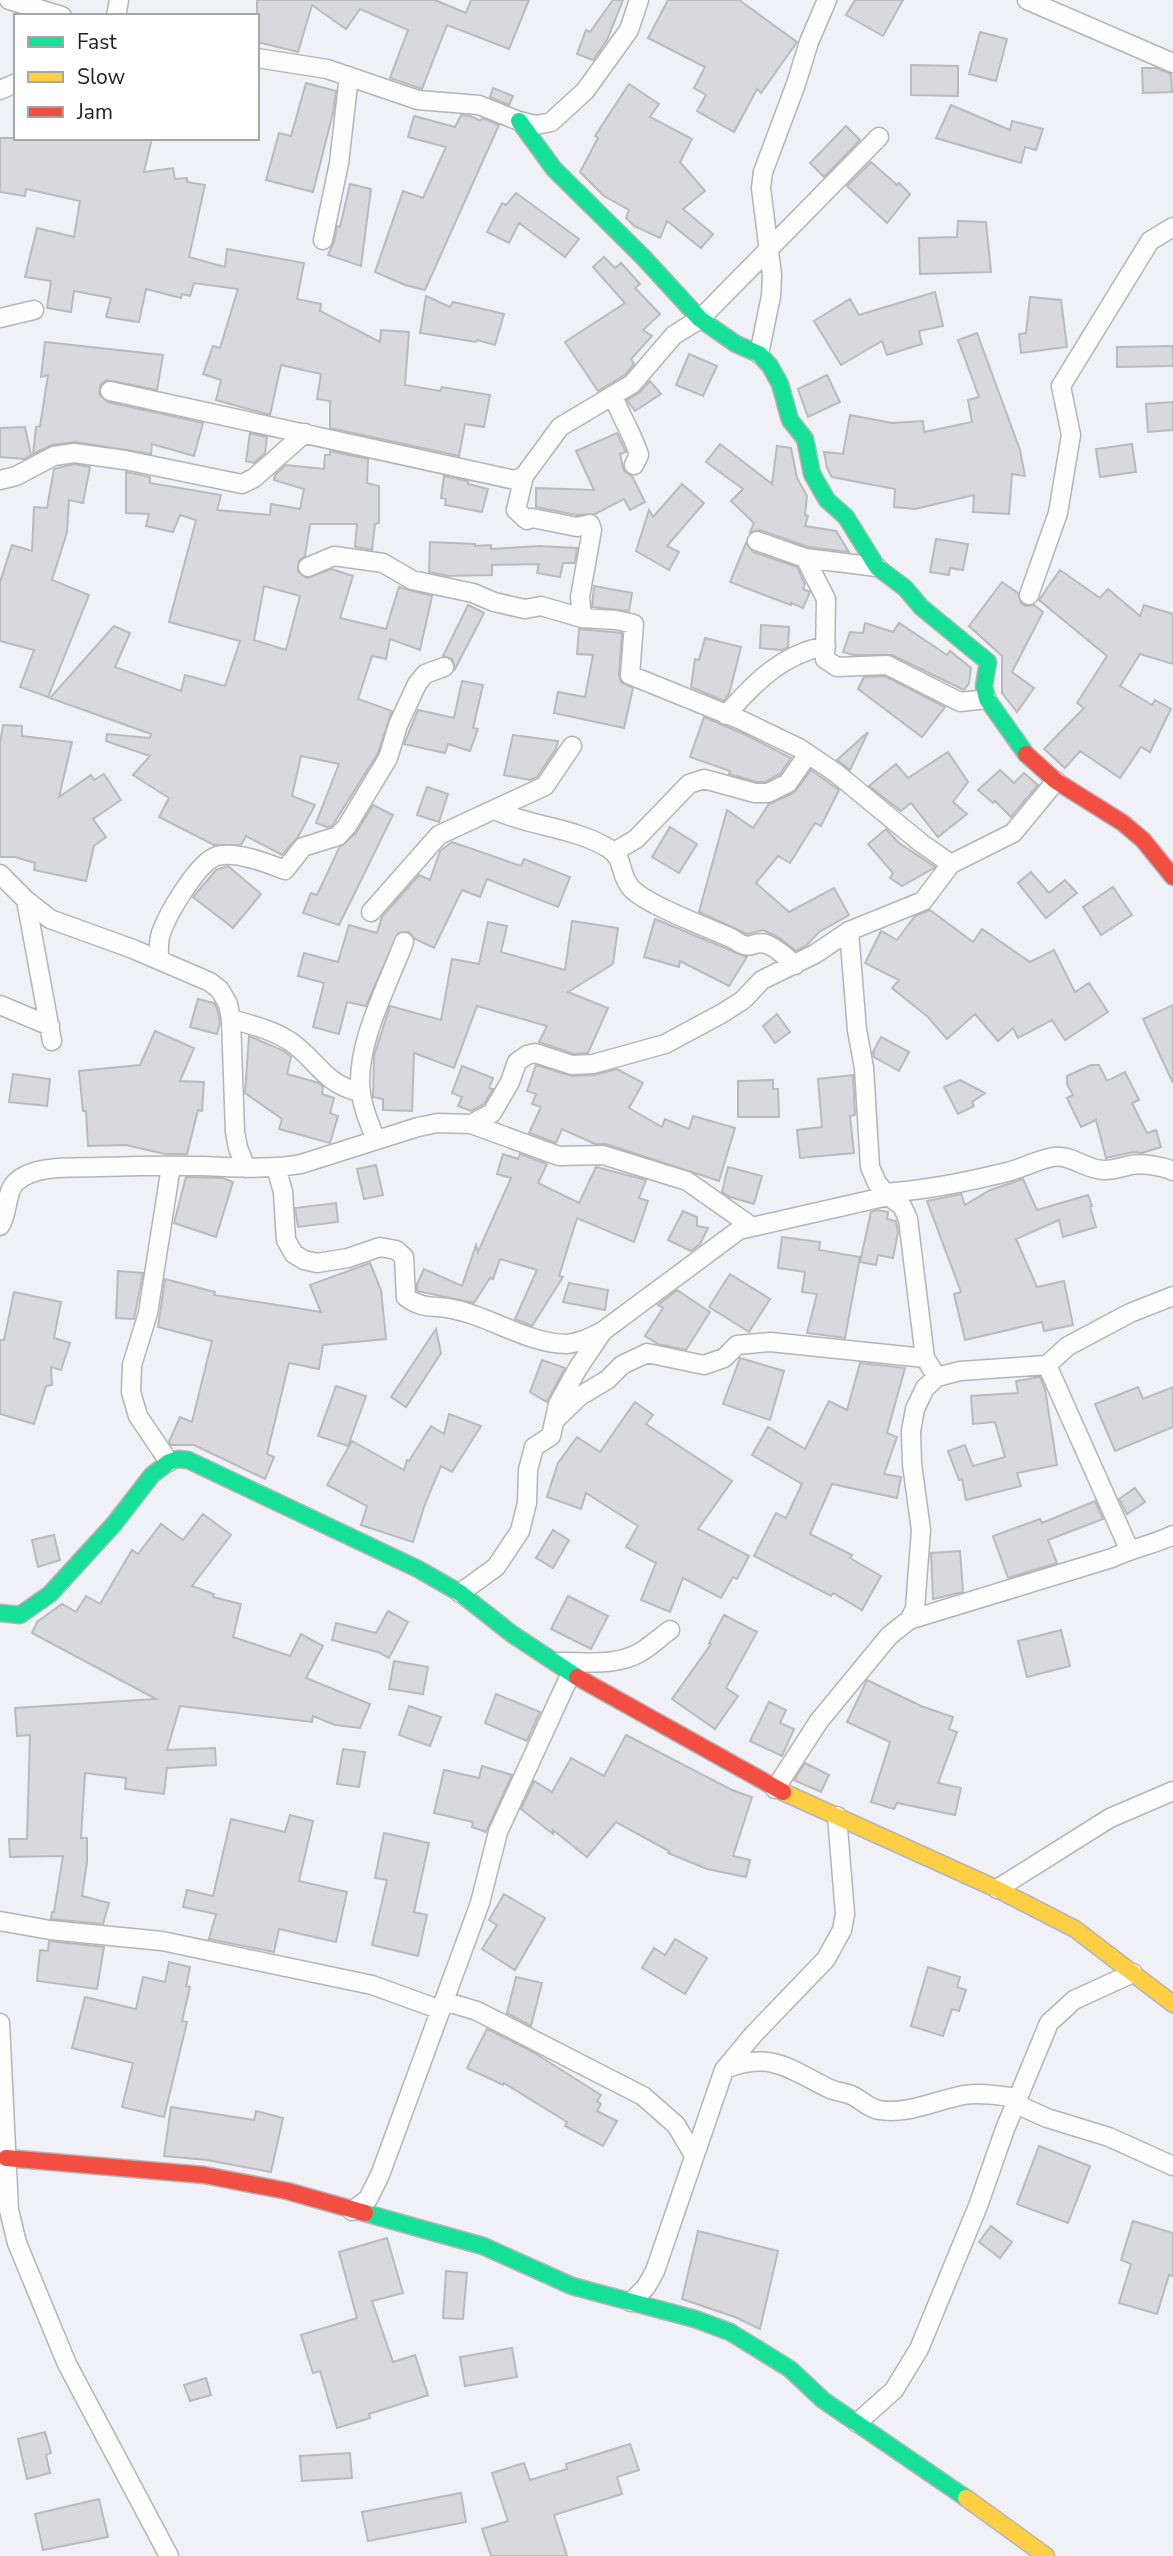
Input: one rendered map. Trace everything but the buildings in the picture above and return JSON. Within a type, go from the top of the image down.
[{"type":"street","points":[[9,0],[40,13]]},
{"type":"street","points":[[259,58],[327,69],[418,100],[479,105],[536,125],[551,122],[585,91],[629,30],[639,0]]},
{"type":"street","points":[[759,354],[771,296],[769,248],[761,188],[763,172],[796,84],[808,42],[827,0]]},
{"type":"street","points":[[1030,0],[1173,63]]},
{"type":"street","points":[[323,240],[339,163],[349,76]]},
{"type":"street","points":[[519,121],[554,169],[700,319],[736,344],[759,354],[770,366],[780,384],[790,419],[804,439],[812,474],[827,500],[846,517],[877,567],[988,662],[984,686],[987,698],[1023,751],[1056,781],[1123,823],[1143,840],[1173,877]]},
{"type":"street","points":[[582,618],[580,597],[592,530],[590,523],[577,527],[532,518],[527,520],[516,510],[523,476],[560,427],[632,384],[674,335],[700,319],[879,137]]},
{"type":"street","points":[[1029,595],[1058,513],[1071,435],[1061,386],[1150,240],[1173,226]]},
{"type":"street","points":[[0,318],[34,310]]},
{"type":"street","points":[[110,391],[515,480],[523,476]]},
{"type":"street","points":[[613,395],[639,455],[634,465]]},
{"type":"street","points":[[0,480],[16,476],[54,456],[74,453],[125,460],[242,484],[254,478],[305,433]]},
{"type":"street","points":[[758,541],[805,558],[877,567]]},
{"type":"street","points":[[308,567],[334,556],[383,563],[412,580],[473,593],[494,602],[525,609],[541,606],[582,618],[616,620],[634,625],[630,675],[675,691],[687,700],[771,734],[808,754],[836,773],[921,844],[951,864]]},
{"type":"street","points":[[805,558],[826,599],[825,659],[837,667],[887,665],[960,702],[987,698]]},
{"type":"street","points":[[726,715],[771,669],[813,648],[826,646]]},
{"type":"street","points":[[159,960],[160,934],[192,878],[206,861],[220,855],[255,859],[285,870],[303,848],[338,836],[388,758],[398,725],[417,684],[425,674],[444,667]]},
{"type":"street","points":[[371,912],[439,835],[545,786],[572,746]]},
{"type":"street","points":[[614,852],[636,839],[690,784],[704,779],[755,793],[768,793],[788,783],[808,754]]},
{"type":"street","points":[[471,1124],[492,1113],[510,1082],[517,1062],[527,1055],[535,1053],[572,1065],[593,1064],[665,1044],[743,1000],[762,980],[795,965],[849,931],[923,901],[951,864],[1013,833],[1056,781]]},
{"type":"street","points":[[495,810],[512,818],[577,834],[614,852],[620,857],[624,878],[640,895],[733,939],[744,947],[751,948],[764,943],[795,965]]},
{"type":"street","points":[[0,874],[50,919],[159,960],[210,982],[220,990],[228,1004],[231,1019],[235,1132],[237,1148],[246,1168]]},
{"type":"street","points":[[0,1005],[51,1034],[26,900]]},
{"type":"street","points":[[849,931],[857,1030],[864,1068],[870,1167],[877,1183],[902,1206],[908,1219],[925,1358],[937,1377]]},
{"type":"street","points":[[376,1140],[360,1092],[362,1066],[368,1037],[404,942]]},
{"type":"street","points":[[231,1019],[279,1035],[293,1044],[334,1083],[360,1092]]},
{"type":"street","points":[[0,1226],[15,1182],[57,1167],[276,1167],[301,1164],[438,1123],[471,1124],[559,1156],[603,1155],[687,1181],[751,1226]]},
{"type":"street","points":[[276,1167],[283,1192],[286,1240],[294,1254],[317,1263],[380,1247],[396,1250],[404,1256],[406,1297],[416,1304],[447,1308],[553,1343],[569,1344],[583,1341],[603,1331],[739,1230],[751,1226],[887,1195],[924,1191],[1054,1157],[1065,1157],[1082,1166],[1102,1170],[1133,1164],[1173,1171]]},
{"type":"street","points":[[169,1462],[138,1416],[131,1392],[132,1365],[148,1313],[171,1166]]},
{"type":"street","points":[[909,1620],[915,1609],[921,1530],[912,1464],[911,1431],[915,1409],[925,1388],[937,1377],[960,1371],[1047,1365],[1068,1346],[1130,1313],[1173,1296]]},
{"type":"street","points":[[460,1593],[496,1567],[520,1531],[527,1503],[528,1471],[534,1447],[551,1436],[558,1404],[603,1331]]},
{"type":"street","points":[[556,1419],[580,1396],[607,1380],[622,1365],[647,1353],[704,1365],[724,1358],[737,1345],[770,1342],[925,1358]]},
{"type":"street","points":[[1047,1365],[1129,1549]]},
{"type":"street","points":[[0,1613],[20,1615],[50,1594],[114,1524],[152,1475],[169,1462],[188,1460],[418,1569],[460,1593],[571,1673],[775,1789],[997,1889],[1075,1929],[1173,2004]]},
{"type":"street","points":[[775,1789],[819,1721],[889,1636],[909,1620],[1112,1559],[1129,1549],[1154,1544],[1173,1535]]},
{"type":"street","points":[[554,1662],[593,1663],[627,1658],[644,1650],[670,1630]]},
{"type":"street","points":[[352,2211],[368,2199],[374,2190],[480,1903],[505,1814],[571,1673]]},
{"type":"street","points":[[997,1889],[1110,1818],[1173,1791]]},
{"type":"street","points":[[631,2302],[646,2287],[655,2271],[724,2070],[753,2035],[826,1959],[842,1930],[845,1914],[837,1816]]},
{"type":"street","points":[[0,1921],[50,1930],[162,1941],[372,1985],[442,2005],[477,2011],[642,2096],[676,2125],[694,2155]]},
{"type":"street","points":[[857,2423],[894,2390],[919,2349],[1049,2023],[1074,2000],[1133,1973]]},
{"type":"street","points":[[0,2023],[9,2210],[8,2244],[67,2364],[169,2556]]},
{"type":"street","points":[[724,2070],[750,2061],[788,2066],[878,2110],[903,2109],[966,2095],[982,2094],[1017,2101],[1047,2118],[1109,2137],[1173,2166]]},
{"type":"street","points":[[6,2158],[232,2178],[287,2191],[483,2245],[572,2286],[695,2319],[730,2332],[790,2369],[823,2400],[960,2493],[1046,2556]]},
{"type":"traffic: fast","points":[[519,121],[554,169],[643,257],[700,319],[736,344],[759,354],[770,366],[780,384],[790,420],[805,439],[812,474],[827,500],[846,517],[877,567],[905,588],[921,607],[988,662],[984,686],[987,699],[1026,754]]},
{"type":"traffic: fast","points":[[0,1613],[20,1615],[50,1594],[114,1524],[152,1475],[169,1462],[188,1460],[418,1569],[460,1593],[512,1634],[577,1677]]},
{"type":"traffic: fast","points":[[365,2213],[483,2246],[572,2286],[695,2319],[730,2332],[790,2369],[823,2400],[966,2498]]},
{"type":"traffic: slow","points":[[783,1792],[997,1889],[1075,1929],[1173,2004]]},
{"type":"traffic: slow","points":[[966,2498],[1046,2556]]},
{"type":"traffic: jam","points":[[1026,754],[1056,781],[1123,823],[1143,840],[1173,877]]},
{"type":"traffic: jam","points":[[577,1677],[783,1792]]},
{"type":"traffic: jam","points":[[6,2158],[204,2175],[287,2191],[365,2213]]}]
